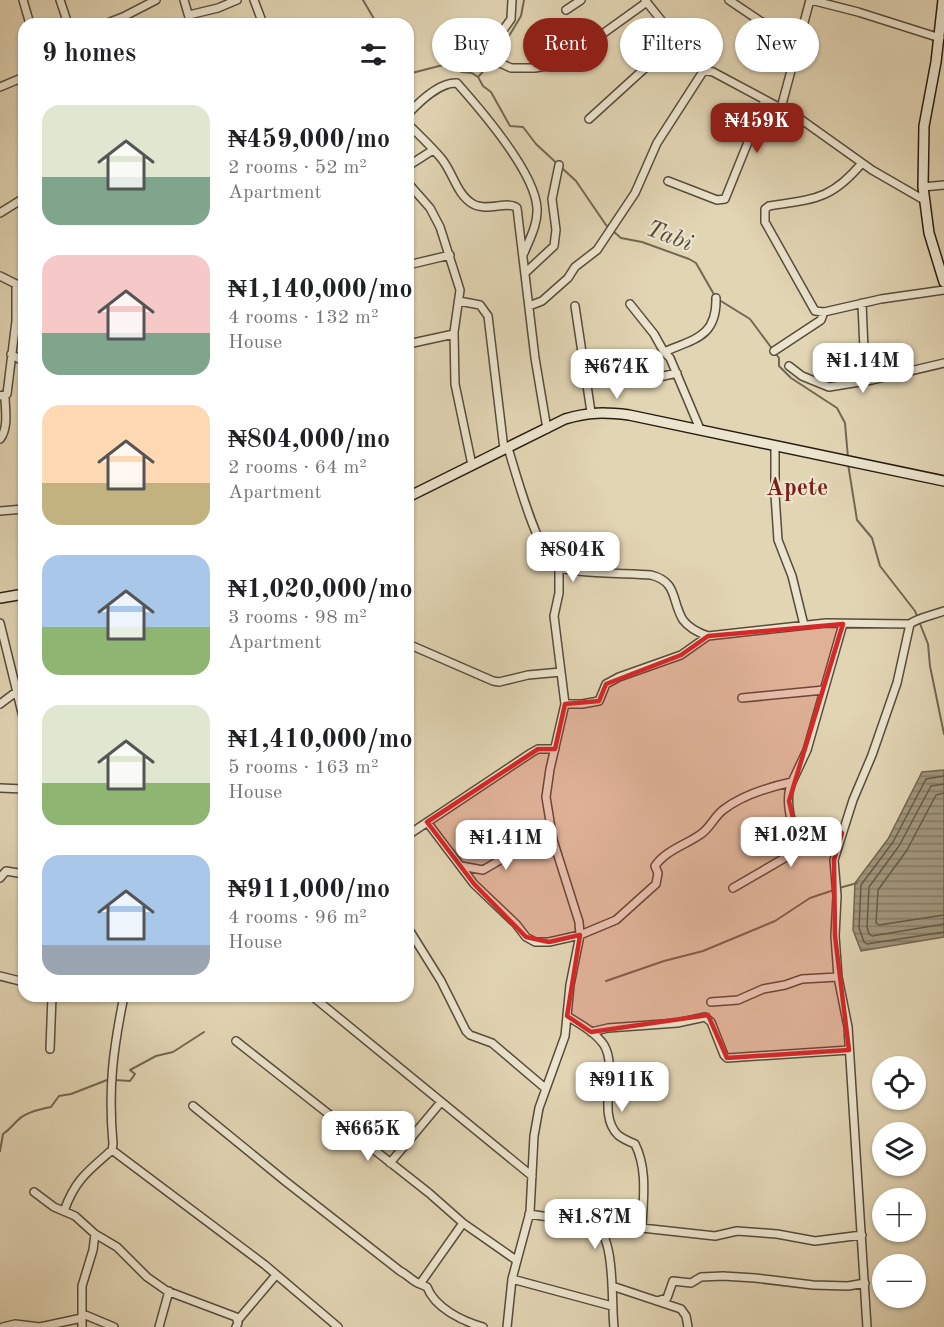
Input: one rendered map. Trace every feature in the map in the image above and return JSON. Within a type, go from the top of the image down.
[{"type":"main road","points":[[943,0],[940,38],[924,126],[923,187],[929,233],[944,282]]},
{"type":"main road","points":[[414,493],[565,419],[591,412],[629,415],[944,481]]},
{"type":"main road","points":[[0,598],[18,595]]},
{"type":"street","points":[[23,0],[28,18]]},
{"type":"street","points":[[60,0],[66,18]]},
{"type":"street","points":[[120,18],[156,0]]},
{"type":"street","points":[[184,0],[190,18]]},
{"type":"street","points":[[189,15],[218,8],[237,0]]},
{"type":"street","points":[[254,0],[261,18]]},
{"type":"street","points":[[512,0],[512,19],[496,40],[500,63],[511,68],[535,68],[562,63],[646,1],[660,18]]},
{"type":"street","points":[[566,10],[581,0]]},
{"type":"street","points":[[729,0],[757,18]]},
{"type":"street","points":[[806,18],[811,0],[940,38]]},
{"type":"street","points":[[588,119],[640,72]]},
{"type":"street","points":[[529,306],[542,301],[568,278],[575,267],[597,250],[635,193],[657,143],[703,72]]},
{"type":"street","points":[[713,72],[799,118],[901,189],[924,200]]},
{"type":"street","points":[[781,108],[791,72]]},
{"type":"street","points":[[0,87],[18,79]]},
{"type":"street","points":[[414,108],[422,99],[451,83],[457,83],[516,158],[533,190],[537,207],[536,222],[523,255]]},
{"type":"street","points":[[668,181],[717,200],[725,199],[765,100]]},
{"type":"street","points":[[414,130],[441,158],[465,197],[472,204],[482,208],[516,205],[535,358],[547,429]]},
{"type":"street","points":[[414,162],[433,150]]},
{"type":"street","points":[[862,163],[839,188],[811,199],[769,206],[765,209],[765,222],[815,310],[824,312],[862,303],[944,290]]},
{"type":"street","points":[[525,273],[554,246],[556,230],[552,199],[559,165]]},
{"type":"street","points":[[923,187],[944,185]]},
{"type":"street","points":[[414,190],[430,208],[440,227],[460,290],[454,334],[455,384],[472,465]]},
{"type":"street","points":[[0,213],[18,202]]},
{"type":"street","points":[[414,264],[450,255]]},
{"type":"street","points":[[0,276],[16,284],[16,321],[7,394],[3,396],[4,434],[0,439]]},
{"type":"street","points":[[664,352],[705,334],[712,325],[717,311],[716,298]]},
{"type":"street","points":[[459,301],[480,305],[488,316],[506,448],[532,525],[554,564],[568,570],[651,574],[660,577],[673,590],[684,620],[699,633],[708,636],[804,625],[916,621],[944,611]]},
{"type":"street","points":[[862,303],[864,350],[872,380]]},
{"type":"street","points":[[630,304],[670,357],[700,429]]},
{"type":"street","points":[[575,306],[591,412]]},
{"type":"street","points":[[774,351],[821,320],[824,312]]},
{"type":"street","points":[[414,343],[454,334]]},
{"type":"street","points":[[11,354],[18,358]]},
{"type":"street","points":[[789,366],[802,376],[829,387],[872,380],[944,363]]},
{"type":"street","points":[[641,381],[677,373]]},
{"type":"street","points":[[775,445],[778,540],[792,576],[804,625]]},
{"type":"street","points":[[0,511],[18,510]]},
{"type":"street","points":[[507,1327],[512,1279],[529,1214],[534,1136],[545,1088],[565,1036],[570,985],[580,935],[579,922],[549,827],[546,797],[565,704],[554,616],[559,593],[559,567]]},
{"type":"street","points":[[867,1327],[848,1027],[838,977],[835,936],[837,896],[834,860],[897,682],[916,621]]},
{"type":"street","points":[[0,623],[18,699]]},
{"type":"street","points":[[801,848],[790,820],[789,801],[792,782],[807,750],[843,624]]},
{"type":"street","points":[[565,704],[599,701],[606,684],[619,677],[681,655],[708,636]]},
{"type":"street","points":[[414,647],[499,682],[528,675],[561,672]]},
{"type":"street","points":[[742,698],[824,690]]},
{"type":"street","points":[[0,704],[16,692]]},
{"type":"street","points":[[414,831],[531,753],[538,749],[555,749]]},
{"type":"street","points":[[428,822],[474,884],[516,924],[526,937],[535,942],[549,942],[580,935],[616,920],[656,884],[658,873],[655,866],[660,858],[702,834],[724,809],[779,785],[792,782]]},
{"type":"street","points":[[0,788],[18,789]]},
{"type":"street","points":[[733,888],[801,848],[817,840],[842,833]]},
{"type":"street","points":[[461,866],[483,870],[518,850],[554,846]]},
{"type":"street","points":[[0,878],[6,872],[18,873]]},
{"type":"street","points":[[414,938],[441,981],[466,1031],[470,1035],[492,1043],[545,1088]]},
{"type":"street","points":[[0,976],[18,980]]},
{"type":"street","points":[[711,1002],[738,1000],[763,989],[802,979],[838,977]]},
{"type":"street","points":[[50,1049],[52,1002]]},
{"type":"street","points":[[64,1211],[71,1192],[79,1180],[112,1150],[111,1070],[123,1002]]},
{"type":"street","points":[[319,1002],[532,1176]]},
{"type":"street","points":[[567,1016],[591,1032],[603,1044],[608,1056],[609,1112],[612,1126],[617,1135],[637,1147],[643,1173],[645,1196],[642,1228]]},
{"type":"street","points":[[591,1032],[608,1028],[677,1023],[705,1017],[711,1022],[724,1056],[727,1058],[849,1050]]},
{"type":"street","points":[[236,1041],[429,1192],[463,1222],[516,1260]]},
{"type":"street","points":[[390,1163],[441,1102]]},
{"type":"street","points":[[193,1106],[294,1188],[406,1274],[413,1282],[427,1287],[431,1294],[451,1313],[483,1327]]},
{"type":"street","points":[[112,1150],[174,1195],[338,1327]]},
{"type":"street","points":[[34,1192],[54,1207],[75,1216],[95,1234],[117,1246],[147,1277],[169,1291],[235,1317],[237,1323]]},
{"type":"street","points":[[529,1214],[595,1224],[600,1227],[604,1233],[609,1256],[614,1327]]},
{"type":"street","points":[[420,1284],[463,1222]]},
{"type":"street","points":[[600,1227],[642,1228],[715,1236],[737,1231],[777,1234],[809,1241],[862,1235]]},
{"type":"street","points":[[82,1327],[84,1279],[93,1250],[95,1234]]},
{"type":"street","points":[[237,1323],[276,1275]]},
{"type":"street","points":[[657,1301],[667,1298],[672,1281],[691,1283],[701,1277],[755,1278],[813,1285],[865,1284]]},
{"type":"street","points":[[512,1279],[612,1306]]},
{"type":"street","points":[[612,1286],[684,1311],[688,1327]]},
{"type":"street","points":[[159,1327],[169,1291]]},
{"type":"street","points":[[3,1327],[15,1324],[40,1327],[82,1316],[114,1327]]},
{"type":"highlighted area","points":[[843,624],[789,801],[800,848],[842,833],[834,860],[835,936],[849,1050],[727,1058],[708,1015],[591,1032],[567,1016],[580,935],[549,942],[526,937],[474,884],[427,822],[538,749],[555,749],[565,704],[599,701],[606,684],[681,655],[708,636]]},
{"type":"water","points":[[944,770],[944,937],[861,951],[853,930],[855,883],[888,839],[922,772]]},
{"type":"waterway","name":"Tabi","points":[[363,0],[374,18]]},
{"type":"waterway","points":[[511,33],[521,16],[524,0]]},
{"type":"waterway","name":"Tabi","points":[[414,72],[443,65],[472,73],[478,77],[483,86],[491,92],[510,126],[523,127],[536,144],[576,181],[606,225],[621,238],[642,242],[696,263],[716,298],[750,319],[779,358],[779,366],[791,378],[837,408],[845,423],[848,458]]},
{"type":"waterway","points":[[479,76],[483,72]]},
{"type":"waterway","name":"Tabi","points":[[848,464],[857,520],[872,538],[880,566],[915,611],[928,644],[930,666],[944,734]]},
{"type":"waterway","points":[[839,888],[857,883]]},
{"type":"waterway","points":[[606,981],[664,961],[703,951],[775,921],[810,898],[834,890]]},
{"type":"waterway","points":[[114,1080],[130,1081],[135,1074],[130,1070],[156,1056],[173,1052],[204,1032]]},
{"type":"waterway","points":[[0,1151],[3,1134],[21,1117],[51,1107],[59,1096],[71,1094],[107,1080]]},
{"type":"district","name":"Apete","points":[[797,489]]}]
